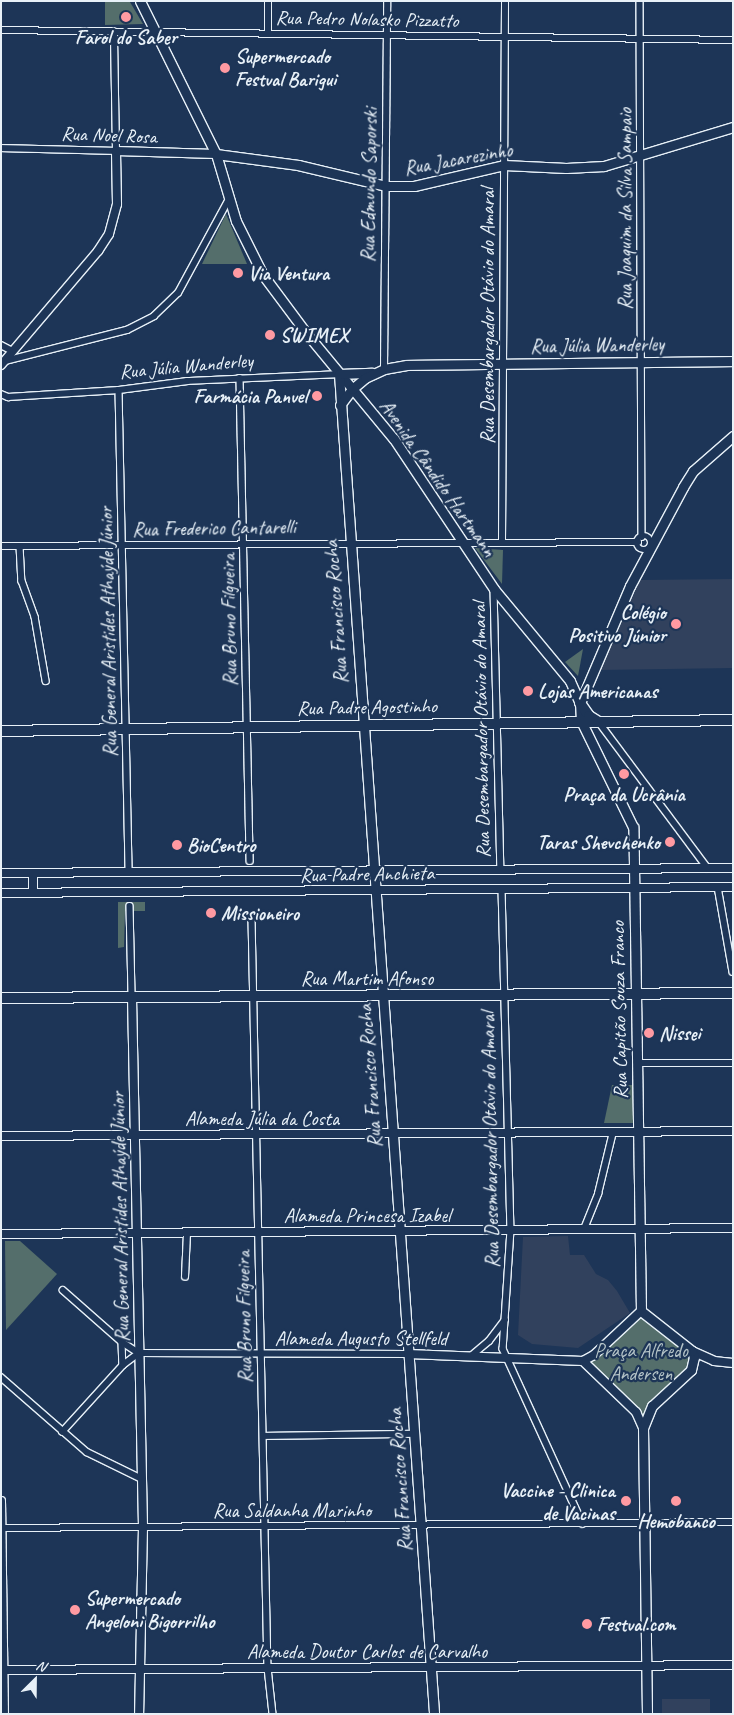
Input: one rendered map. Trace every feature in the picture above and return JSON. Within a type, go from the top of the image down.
[{"type":"main road","name":"Avenida Cândido Hartmann","points":[[140,1],[216,154],[229,199],[243,237],[263,275],[339,374],[394,439],[494,589],[564,671],[580,704]]},
{"type":"main road","name":"Rua Jacarezinho","points":[[216,154],[298,165],[386,186],[426,185],[504,165],[590,168],[641,157],[733,127]]},
{"type":"main road","name":"Rua Júlia Wanderley","points":[[352,388],[374,373],[384,369],[421,364],[733,361]]},
{"type":"main road","name":"Rua Júlia Wanderley","points":[[339,374],[374,373]]},
{"type":"main road","name":"Rua Francisco Rocha","points":[[339,374],[339,405],[434,1714]]},
{"type":"main road","points":[[339,405],[352,388]]},
{"type":"main road","points":[[581,721],[580,704],[650,546],[693,471],[733,436]]},
{"type":"main road","points":[[580,704],[589,716],[598,721]]},
{"type":"main road","name":"Rua Padre Agostinho","points":[[1,731],[733,720]]},
{"type":"main road","name":"Rua Capitão Souza Franco","points":[[581,721],[632,824],[641,1311]]},
{"type":"main road","name":"Rua Martim Afonso","points":[[1,998],[733,993]]},
{"type":"main road","points":[[641,1311],[692,1351],[694,1362],[691,1370],[656,1402],[643,1428],[647,1714]]},
{"type":"street","points":[[268,1],[268,34]]},
{"type":"street","name":"Rua Edmundo Saporski","points":[[384,369],[387,1]]},
{"type":"street","name":"Rua Desembargador Otávio do Amaral","points":[[502,542],[505,1]]},
{"type":"street","name":"Rua Joaquim da Silva Sampaio","points":[[640,1],[640,539]]},
{"type":"street","name":"Rua Pedro Nolasko Pizzatto","points":[[1,30],[733,40]]},
{"type":"street","points":[[3,363],[98,251],[109,234],[117,204],[114,32]]},
{"type":"street","name":"Rua Noel Rosa","points":[[1,148],[216,154]]},
{"type":"street","points":[[3,363],[127,330],[154,316],[178,293],[229,199]]},
{"type":"street","points":[[1,344],[13,351]]},
{"type":"street","name":"Rua Júlia Wanderley","points":[[1,394],[8,397],[119,390],[240,378],[339,374]]},
{"type":"street","name":"Rua Bruno Filgueira","points":[[240,378],[250,861]]},
{"type":"street","name":"Rua General Aristides Athaýde Júnior","points":[[119,390],[130,872]]},
{"type":"street","points":[[640,539],[649,538],[650,546]]},
{"type":"street","name":"Rua Frederico Cantarelli","points":[[1,546],[640,539],[642,549],[650,546]]},
{"type":"street","points":[[20,546],[22,581],[35,617],[46,681]]},
{"type":"street","name":"Rua Desembargador Otávio do Amaral","points":[[494,589],[501,870]]},
{"type":"street","points":[[598,721],[708,868]]},
{"type":"street","name":"Rua Padre Anchieta","points":[[2,873],[733,868]]},
{"type":"street","points":[[33,873],[33,893]]},
{"type":"street","points":[[718,887],[733,972]]},
{"type":"street","name":"Rua Padre Anchieta","points":[[3,894],[733,887]]},
{"type":"street","name":"Rua Desembargador Otávio do Amaral","points":[[502,889],[511,1230],[503,1349],[506,1360],[583,1524]]},
{"type":"street","name":"Rua General Aristides Athaýde Júnior","points":[[130,906],[143,1527],[138,1669],[139,1714]]},
{"type":"street","name":"Rua Bruno Filgueira","points":[[252,920],[268,1668],[273,1714]]},
{"type":"street","points":[[637,1063],[733,1063]]},
{"type":"street","name":"Alameda Júlia da Costa","points":[[1,1136],[733,1131]]},
{"type":"street","points":[[584,1229],[598,1194],[613,1132]]},
{"type":"street","name":"Alameda Princesa Izabel","points":[[1,1234],[733,1228]]},
{"type":"street","points":[[185,1277],[187,1233]]},
{"type":"street","points":[[62,1432],[123,1365],[140,1353],[122,1342],[63,1290]]},
{"type":"street","points":[[641,1311],[594,1355],[583,1361],[636,1412],[643,1428]]},
{"type":"street","points":[[471,1356],[489,1341],[505,1320]]},
{"type":"street","points":[[122,1342],[123,1365]]},
{"type":"street","points":[[692,1351],[714,1362],[733,1363]]},
{"type":"street","name":"Alameda Augusto Stellfeld","points":[[140,1353],[408,1354],[471,1356],[506,1360],[583,1361]]},
{"type":"street","points":[[1,1378],[62,1432],[99,1460],[142,1479]]},
{"type":"street","points":[[263,1436],[414,1434]]},
{"type":"street","points":[[1,1501],[4,1714]]},
{"type":"street","name":"Rua Saldanha Marinho","points":[[1,1528],[733,1522]]},
{"type":"street","name":"Alameda Doutor Carlos de Carvalho","points":[[2,1670],[733,1665]]},
{"type":"shaded area","name":"Colégio Positivo Júnior","points":[[733,579],[733,668],[600,670],[640,580]]},
{"type":"shaded area","points":[[568,1236],[570,1255],[584,1255],[596,1274],[608,1280],[617,1291],[630,1313],[578,1348],[532,1344],[518,1335],[523,1237]]},
{"type":"shaded area","points":[[662,1699],[710,1699],[710,1714],[662,1714]]},
{"type":"green space","points":[[105,1],[130,2],[143,24],[105,25]]},
{"type":"green space","points":[[226,214],[247,264],[202,264]]},
{"type":"green space","points":[[475,548],[503,550],[502,584]]},
{"type":"green space","points":[[583,649],[578,676],[565,662]]},
{"type":"green space","points":[[118,902],[145,902],[145,911],[125,911],[124,947],[118,948]]},
{"type":"green space","points":[[612,1085],[633,1085],[633,1123],[604,1123]]},
{"type":"green space","points":[[5,1241],[20,1241],[57,1274],[6,1330]]},
{"type":"green space","name":"Praça Alfredo Andersen","points":[[641,1311],[692,1351],[694,1362],[641,1422],[588,1364],[589,1358]]},
{"type":"place","name":"Farol do Saber","points":[[126,17]]},
{"type":"place","name":"Supermercado Festval Barigui","points":[[225,68]]},
{"type":"place","name":"Via Ventura","points":[[238,273]]},
{"type":"place","name":"SWIMEX","points":[[270,335]]},
{"type":"place","name":"Farmácia Panvel","points":[[317,396]]},
{"type":"place","name":"Colégio Positivo Júnior","points":[[676,624]]},
{"type":"place","name":"Lojas Americanas","points":[[528,691]]},
{"type":"place","name":"Praça da Ucrânia","points":[[624,774]]},
{"type":"place","name":"Taras Shevchenko","points":[[670,842]]},
{"type":"place","name":"BioCentro","points":[[177,845]]},
{"type":"place","name":"Missioneiro","points":[[211,913]]},
{"type":"place","name":"Nissei","points":[[649,1033]]},
{"type":"place","name":"Vaccine - Clinica de Vacinas","points":[[626,1501]]},
{"type":"place","name":"Hemobanco","points":[[676,1501]]},
{"type":"place","name":"Supermercado Angeloni Bigorrilho","points":[[75,1610]]},
{"type":"place","name":"Festval.com","points":[[587,1624]]}]
